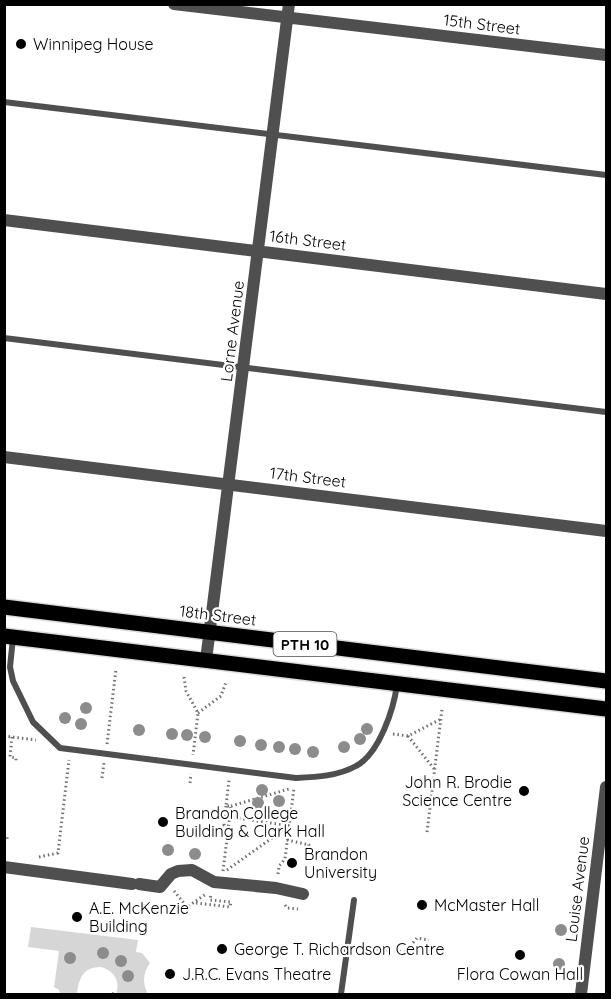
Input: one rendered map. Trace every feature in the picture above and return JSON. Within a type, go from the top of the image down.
[{"type":"main road","name":"18th Street","points":[[4,607],[606,681]]},
{"type":"main road","name":"PTH 10","points":[[9,637],[606,709]]},
{"type":"street","name":"15th Street","points":[[174,4],[606,56]]},
{"type":"street","name":"Lorne Avenue","points":[[206,660],[289,4]]},
{"type":"street","name":"16th Street","points":[[4,220],[606,294]]},
{"type":"street","name":"17th Street","points":[[4,457],[606,531]]},
{"type":"street","name":"Louise Avenue","points":[[581,994],[606,787]]},
{"type":"street","points":[[4,867],[160,887],[171,874],[185,870],[200,872],[214,882],[276,888],[303,894]]},
{"type":"lane","points":[[4,102],[606,175]]},
{"type":"lane","points":[[4,338],[606,412]]},
{"type":"lane","points":[[9,637],[10,667],[14,681],[33,722],[60,748],[296,778],[322,777],[358,765],[382,733],[395,703],[397,684]]},
{"type":"lane","points":[[341,994],[354,900]]},
{"type":"path","points":[[102,778],[116,669]]},
{"type":"path","points":[[184,677],[186,691],[198,713],[190,783]]},
{"type":"path","points":[[198,713],[221,696],[226,682]]},
{"type":"path","points":[[427,832],[442,709]]},
{"type":"path","points":[[382,733],[408,736],[441,719]]},
{"type":"path","points":[[408,736],[435,770]]},
{"type":"path","points":[[12,737],[10,757],[16,758],[16,762]]},
{"type":"path","points":[[30,859],[58,853],[70,749]]},
{"type":"path","points":[[230,769],[229,806],[226,816],[228,826],[222,875],[290,826]]},
{"type":"path","points":[[229,806],[294,788],[285,859],[279,866],[276,888]]},
{"type":"path","points":[[226,816],[290,826]]},
{"type":"path","points":[[287,840],[309,845],[308,847]]},
{"type":"path","points":[[194,903],[230,907],[231,902],[210,900],[212,890]]},
{"type":"path","points":[[176,894],[187,908],[206,894]]},
{"type":"path","points":[[356,956],[358,946],[405,952],[417,938],[429,940]]},
{"type":"path","points":[[113,994],[114,990]]},
{"type":"shaded area","points":[[31,927],[138,940],[136,952],[142,953],[150,963],[144,978],[148,994],[116,994],[118,985],[115,977],[110,971],[101,967],[90,969],[83,974],[77,994],[60,994],[59,990],[54,987],[59,951],[28,947]]},
{"type":"place","name":"Winnipeg House","points":[[21,44]]},
{"type":"place","name":"John R. Brodie Science Centre","points":[[524,791]]},
{"type":"place","name":"Brandon College Building & Clark Hall","points":[[163,822]]},
{"type":"place","name":"Brandon University","points":[[292,863]]},
{"type":"place","name":"McMaster Hall","points":[[422,905]]},
{"type":"place","name":"A.E. McKenzie Building","points":[[77,917]]},
{"type":"place","name":"George T. Richardson Centre","points":[[222,949]]},
{"type":"place","name":"Flora Cowan Hall","points":[[520,955]]},
{"type":"place","name":"J.R.C. Evans Theatre","points":[[170,974]]}]
